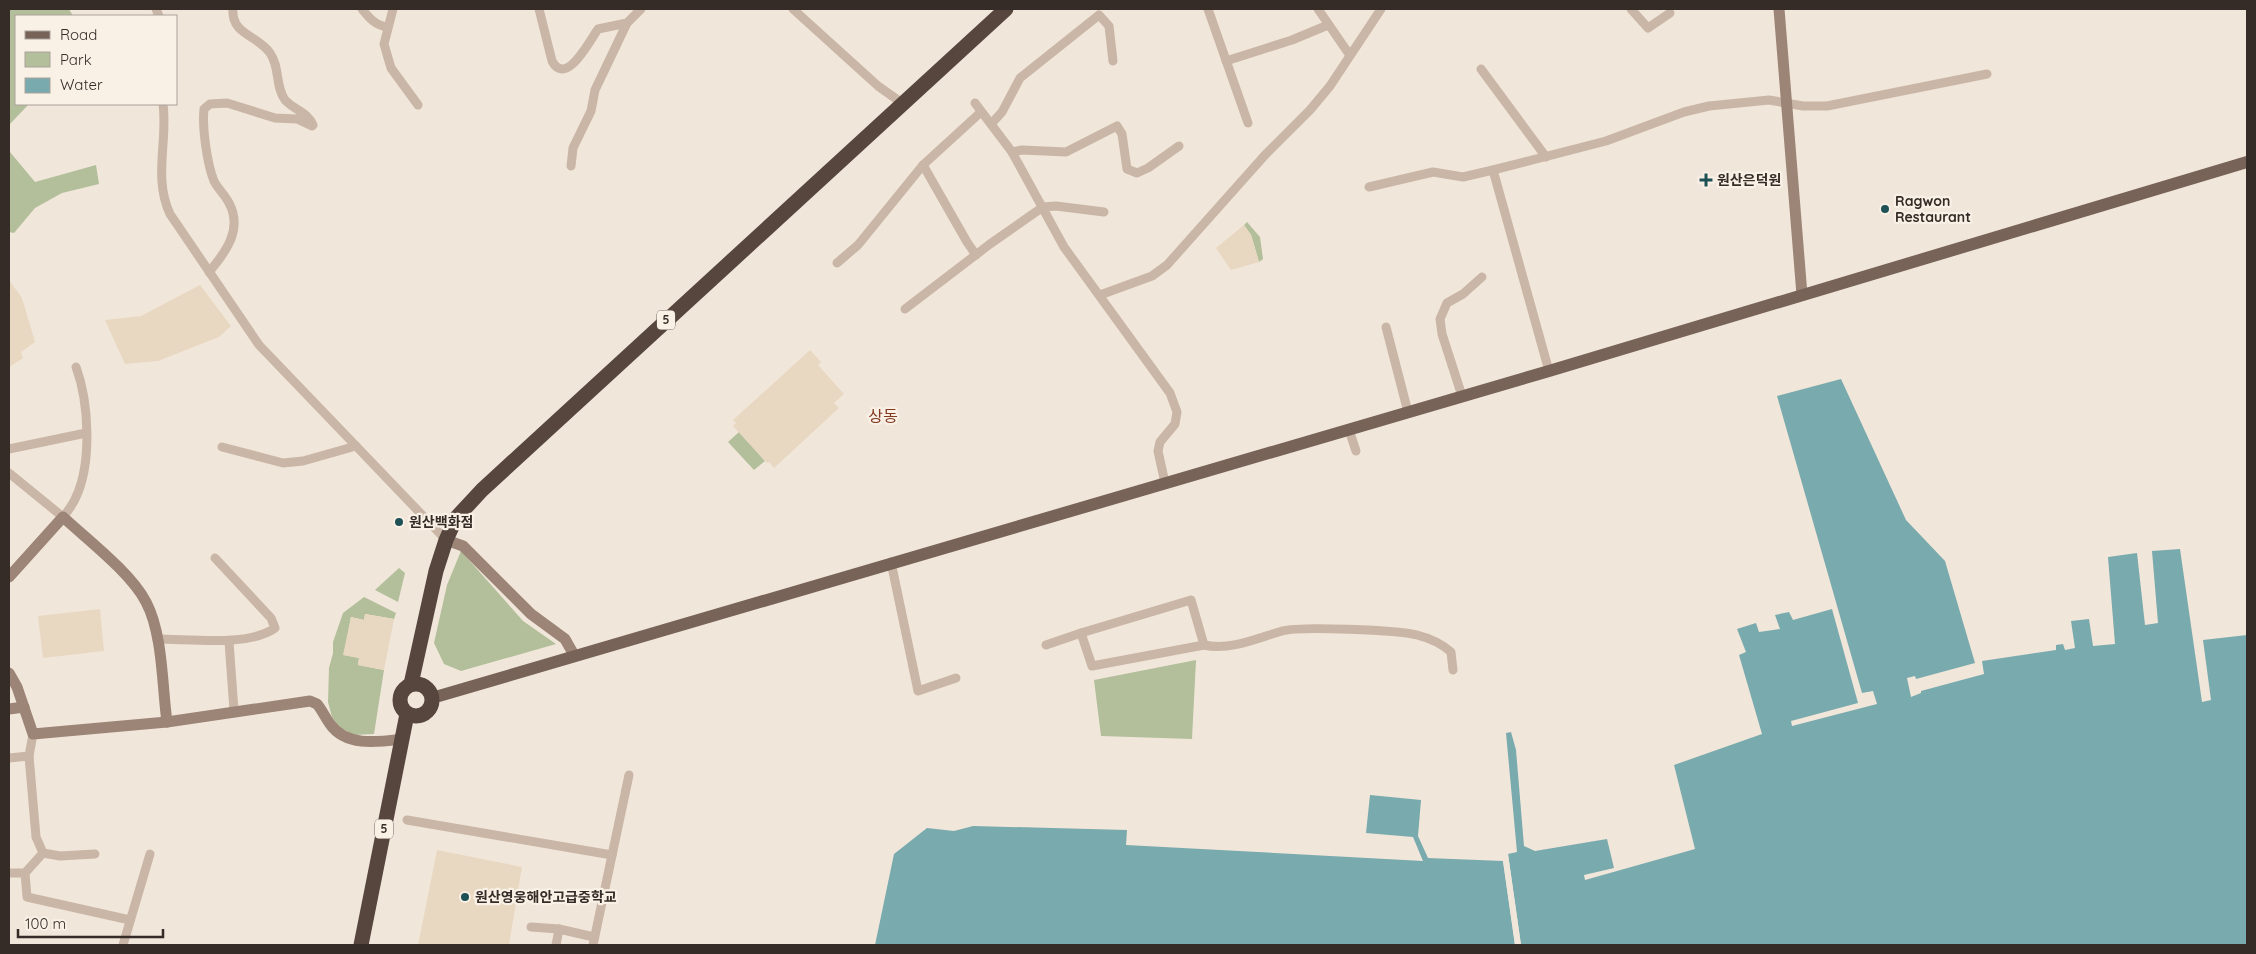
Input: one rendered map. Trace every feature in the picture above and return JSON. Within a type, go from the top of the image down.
[{"type":"highway","name":"5","points":[[412,684],[436,571],[446,540],[456,518],[482,490],[1006,9]]},
{"type":"highway","points":[[412,684],[425,686],[432,698],[431,707],[425,714],[416,716],[407,714],[401,707],[400,698],[404,689],[412,684]]},
{"type":"highway","name":"5","points":[[360,945],[407,714]]},
{"type":"main road","points":[[1779,9],[1802,295]]},
{"type":"main road","points":[[432,698],[891,562],[1349,430],[2247,162]]},
{"type":"main road","points":[[9,577],[64,517],[134,584],[152,614],[157,639],[166,722]]},
{"type":"main road","points":[[446,540],[463,546],[531,614],[565,639],[574,655]]},
{"type":"main road","points":[[9,673],[17,687],[33,734],[166,722],[234,710],[310,702],[317,704],[330,725],[342,735],[358,741],[374,743],[402,739]]},
{"type":"main road","points":[[9,709],[24,707]]},
{"type":"street","points":[[209,272],[223,255],[233,234],[236,220],[228,200],[215,181],[202,120],[204,109],[210,104],[227,103],[275,118],[297,119],[313,125],[308,116],[286,100],[279,84],[277,68],[271,54],[260,43],[237,27],[233,19],[233,9]]},
{"type":"street","points":[[362,9],[370,19],[382,27],[388,27]]},
{"type":"street","points":[[393,9],[384,44],[392,68],[418,105]]},
{"type":"street","points":[[539,9],[552,61],[555,68],[560,70],[566,69],[573,64],[598,29],[627,23]]},
{"type":"street","points":[[571,166],[573,148],[591,111],[595,90],[627,23],[640,9]]},
{"type":"street","points":[[793,9],[878,86],[902,103]]},
{"type":"street","points":[[1208,9],[1248,124]]},
{"type":"street","points":[[1318,9],[1349,54]]},
{"type":"street","points":[[1100,295],[1152,276],[1167,264],[1265,155],[1310,110],[1330,86],[1349,54],[1381,9]]},
{"type":"street","points":[[1631,9],[1648,28],[1670,13]]},
{"type":"street","points":[[992,123],[1002,112],[1020,78],[1099,15],[1109,26],[1113,61]]},
{"type":"street","points":[[1226,61],[1292,40],[1328,25]]},
{"type":"street","points":[[1481,69],[1546,157]]},
{"type":"street","points":[[1369,187],[1433,172],[1463,177],[1493,170],[1606,141],[1684,112],[1709,106],[1769,100],[1803,106],[1828,106],[1987,74]]},
{"type":"street","points":[[975,102],[1012,152],[1044,207],[1064,247],[1170,393],[1177,412],[1176,424],[1160,442],[1158,451],[1165,483]]},
{"type":"street","points":[[163,105],[161,173],[163,200],[170,214],[259,344],[446,540]]},
{"type":"street","points":[[837,263],[858,245],[923,165],[981,112]]},
{"type":"street","points":[[1012,152],[1022,150],[1066,152],[1117,126],[1122,134],[1127,169],[1137,173],[1148,168],[1179,146]]},
{"type":"street","points":[[923,165],[967,242],[976,254]]},
{"type":"street","points":[[1493,170],[1549,370]]},
{"type":"street","points":[[905,309],[976,254],[1044,207],[1056,206],[1104,212]]},
{"type":"street","points":[[1462,396],[1442,334],[1440,319],[1448,303],[1464,294],[1482,277]]},
{"type":"street","points":[[1386,327],[1408,412]]},
{"type":"street","points":[[9,474],[64,517],[76,497],[86,462],[85,397],[76,368]]},
{"type":"street","points":[[1349,430],[1356,451]]},
{"type":"street","points":[[9,450],[86,433]]},
{"type":"street","points":[[222,447],[283,463],[304,462],[356,446]]},
{"type":"street","points":[[157,639],[198,639],[229,642],[267,633],[275,628],[271,618],[215,558]]},
{"type":"street","points":[[891,562],[918,691],[956,678]]},
{"type":"street","points":[[1046,645],[1081,632],[1191,600],[1204,645]]},
{"type":"street","points":[[1081,632],[1092,666],[1204,645],[1216,648],[1270,637],[1283,631],[1309,629],[1415,634],[1443,645],[1451,652],[1452,670]]},
{"type":"street","points":[[229,642],[234,710]]},
{"type":"street","points":[[33,734],[28,756],[36,837],[43,852]]},
{"type":"street","points":[[9,758],[28,756]]},
{"type":"street","points":[[531,927],[559,929],[594,941],[629,775]]},
{"type":"street","points":[[407,820],[612,855]]},
{"type":"street","points":[[43,852],[60,856],[94,854]]},
{"type":"street","points":[[43,852],[25,873],[27,896],[130,920]]},
{"type":"street","points":[[123,945],[150,854]]},
{"type":"street","points":[[9,873],[25,873]]},
{"type":"street","points":[[556,945],[559,929]]},
{"type":"green space","points":[[9,9],[69,9],[72,15],[15,15],[15,105],[28,105],[9,125]]},
{"type":"green space","points":[[9,127],[10,152],[35,182],[96,165],[99,184],[62,193],[35,208],[14,233],[9,232]]},
{"type":"green space","points":[[1247,222],[1260,237],[1263,259],[1259,262],[1251,235],[1244,225]]},
{"type":"green space","points":[[739,432],[765,461],[754,470],[728,442]]},
{"type":"green space","points":[[461,551],[523,621],[556,644],[461,671],[444,664],[434,643],[447,585]]},
{"type":"green space","points":[[399,568],[405,573],[398,602],[375,590]]},
{"type":"green space","points":[[364,597],[396,613],[394,619],[365,614],[364,620],[351,617],[344,655],[359,658],[358,665],[384,670],[374,734],[353,735],[338,726],[332,717],[328,702],[329,668],[333,653],[333,642],[343,613]]},
{"type":"green space","points":[[1196,660],[1192,739],[1101,736],[1094,680]]},
{"type":"shaded area","points":[[1244,225],[1251,235],[1259,262],[1231,270],[1216,248]]},
{"type":"shaded area","points":[[9,280],[22,298],[35,342],[21,352],[23,358],[9,367]]},
{"type":"shaded area","points":[[200,285],[231,326],[219,337],[158,361],[125,364],[105,320],[141,316]]},
{"type":"shaded area","points":[[810,350],[821,362],[818,365],[844,394],[834,403],[839,408],[774,468],[769,462],[767,463],[733,426],[736,423],[733,420]]},
{"type":"shaded area","points":[[100,609],[104,651],[43,658],[38,616]]},
{"type":"shaded area","points":[[365,614],[394,619],[384,670],[358,665],[359,658],[343,655],[351,617],[364,620]]},
{"type":"shaded area","name":"원산영웅해안고급중학교","points":[[437,850],[522,867],[509,945],[418,945]]},
{"type":"water","points":[[1841,379],[1906,520],[1945,561],[1975,663],[1916,679],[1915,676],[1907,678],[1911,697],[1921,693],[1921,691],[1984,674],[1982,661],[2056,650],[2056,645],[2063,644],[2065,650],[2075,648],[2071,621],[2089,619],[2093,646],[2115,644],[2108,557],[2137,553],[2145,625],[2158,623],[2152,551],[2180,549],[2202,702],[2211,700],[2203,640],[2247,635],[2247,945],[1521,945],[1508,854],[1517,852],[1506,733],[1511,732],[1516,750],[1524,846],[1535,851],[1607,839],[1614,868],[1584,875],[1585,880],[1695,849],[1674,765],[1762,734],[1739,655],[1746,652],[1737,629],[1756,623],[1759,632],[1780,629],[1775,615],[1789,612],[1793,620],[1832,609],[1858,703],[1791,721],[1792,726],[1877,704],[1873,691],[1862,693],[1777,396]]},
{"type":"water","points":[[1370,795],[1421,800],[1418,836],[1428,858],[1503,861],[1515,945],[875,945],[894,854],[927,828],[954,831],[973,826],[1127,830],[1126,845],[1423,861],[1413,837],[1366,833]]},
{"type":"pier","points":[[1508,854],[1521,945],[1518,945],[1506,857]]},
{"type":"pier","points":[[1505,859],[1517,945],[1515,945],[1503,861]]},
{"type":"place","name":"원산은덕원","points":[[1706,180]]},
{"type":"place","name":"Ragwon Restaurant","points":[[1885,209]]},
{"type":"place","name":"원산백화점","points":[[399,522]]},
{"type":"place","name":"원산영웅해안고급중학교","points":[[465,897]]},
{"type":"district","name":"상동","points":[[883,416]]}]
